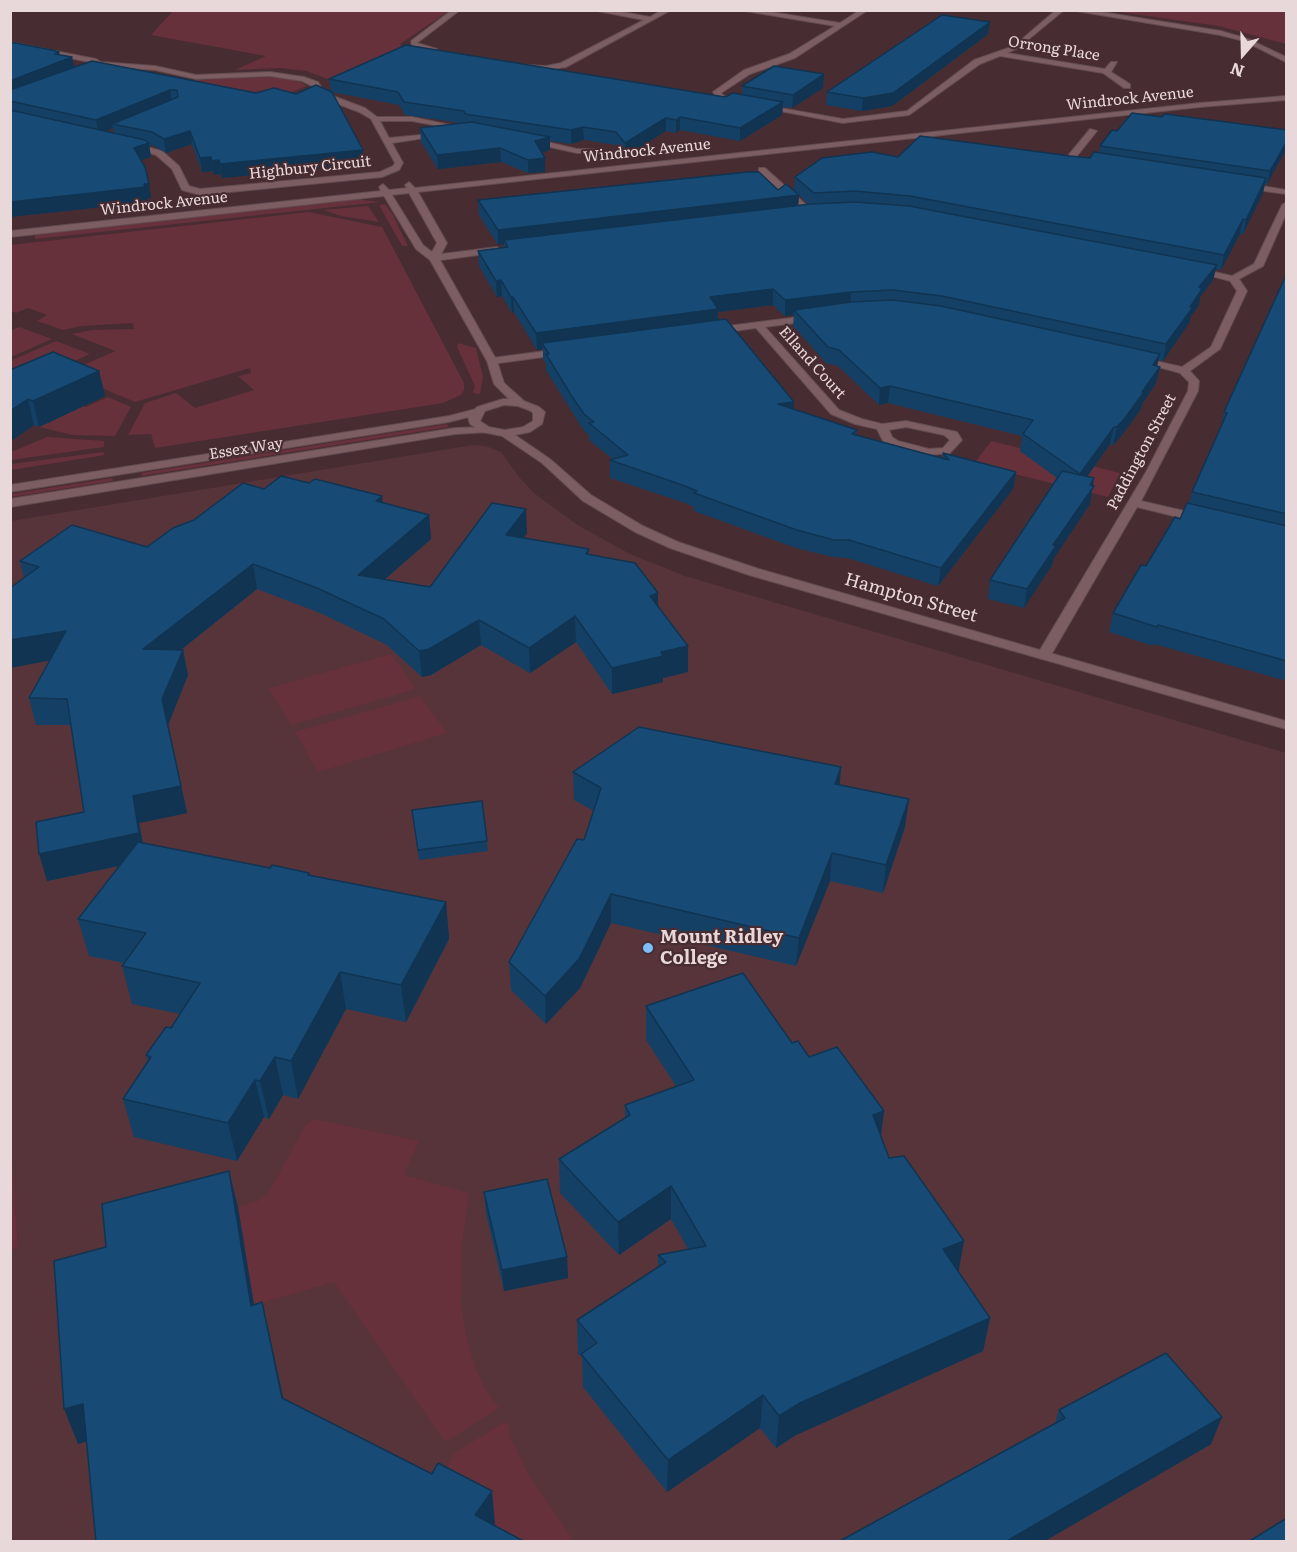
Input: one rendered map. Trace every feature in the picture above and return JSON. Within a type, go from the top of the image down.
[{"type":"street","points":[[445,53],[418,48],[413,42],[457,10]]},
{"type":"street","points":[[595,10],[651,19]]},
{"type":"street","points":[[516,65],[555,67],[569,62],[669,10]]},
{"type":"street","points":[[742,10],[841,25]]},
{"type":"street","points":[[716,94],[743,75],[784,60],[865,10]]},
{"type":"street","points":[[759,107],[843,121],[904,115],[913,112],[976,62],[1017,47],[1061,10]]},
{"type":"street","points":[[1073,10],[1206,30],[1246,40],[1287,60]]},
{"type":"street","points":[[10,44],[93,60],[99,64],[148,67],[196,77],[270,74],[294,76],[310,81],[322,95],[329,99],[362,110],[375,120],[411,119],[473,131],[387,141]]},
{"type":"street","points":[[1267,50],[1286,48]]},
{"type":"street","name":"Orrong Place","points":[[998,54],[1107,70],[1114,64]]},
{"type":"street","points":[[88,71],[99,64]]},
{"type":"street","points":[[555,67],[567,75]]},
{"type":"street","name":"Orrong Place","points":[[1107,70],[1110,76],[1127,86]]},
{"type":"street","name":"Windrock Avenue","points":[[10,234],[411,187],[1287,92]]},
{"type":"street","points":[[707,95],[716,94],[727,100],[748,105]]},
{"type":"street","name":"Windrock Avenue","points":[[411,187],[1287,98]]},
{"type":"street","name":"Highbury Circuit","points":[[122,142],[151,150],[168,160],[176,168],[185,188],[209,192],[387,173],[396,168],[399,163],[375,120]]},
{"type":"street","points":[[1070,159],[1093,131]]},
{"type":"street","points":[[522,139],[577,151],[595,151]]},
{"type":"street","points":[[1059,158],[1082,161]]},
{"type":"street","points":[[762,170],[810,213]]},
{"type":"street","points":[[1230,183],[1287,192]]},
{"type":"street","points":[[411,187],[442,243],[434,258]]},
{"type":"street","points":[[385,190],[419,247],[434,258],[492,361],[499,384],[520,403]]},
{"type":"street","name":"Windrock Avenue","points":[[10,229],[385,190]]},
{"type":"street","points":[[1233,279],[1258,266],[1287,205]]},
{"type":"street","points":[[798,215],[821,213]]},
{"type":"street","points":[[434,258],[506,249]]},
{"type":"street","points":[[1184,372],[1215,349],[1242,291],[1233,279],[1188,269]]},
{"type":"street","points":[[700,333],[827,316]]},
{"type":"street","name":"Elland Court","points":[[758,325],[824,402],[836,411],[859,422],[882,428],[906,424],[917,425],[953,434],[956,440],[946,451],[928,453],[894,443],[887,439],[882,428]]},
{"type":"street","points":[[492,361],[571,350]]},
{"type":"street","name":"Paddington Street","points":[[1044,655],[1135,503],[1193,391],[1194,381],[1184,372],[1130,358]]},
{"type":"street","points":[[486,430],[474,422],[499,384]]},
{"type":"street","name":"Essex Way","points":[[10,489],[449,419],[503,402],[520,403]]},
{"type":"street","name":"Hampton Street","points":[[520,403],[539,412],[538,422],[534,426],[534,436],[546,461]]},
{"type":"street","points":[[505,433],[534,426]]},
{"type":"street","name":"Essex Way","points":[[10,503],[454,431],[486,430],[505,433]]},
{"type":"street","name":"Hampton Street","points":[[505,433],[546,461],[587,498],[639,529],[674,545],[754,572],[1287,725]]},
{"type":"street","points":[[1135,503],[1210,522]]},
{"type":"shaded area","points":[[173,11],[449,11],[400,44],[404,51],[331,80],[306,71],[280,68],[235,70],[266,56],[151,35]]},
{"type":"shaded area","points":[[1112,11],[1286,11],[1286,44],[1219,26]]},
{"type":"shaded area","points":[[286,78],[307,86],[277,98],[171,88],[192,80]]},
{"type":"shaded area","points":[[354,199],[381,202],[35,239],[35,234]]},
{"type":"shaded area","points":[[385,204],[392,213],[408,246],[402,246],[379,205]]},
{"type":"shaded area","points":[[368,206],[379,222],[341,216],[323,210]]},
{"type":"shaded area","points":[[309,212],[382,227],[464,383],[461,395],[443,403],[155,448],[151,434],[128,435],[145,403],[176,393],[195,408],[254,390],[238,376],[251,373],[250,368],[135,402],[66,373],[115,351],[72,334],[92,330],[134,329],[133,323],[81,326],[63,330],[37,321],[47,315],[28,308],[16,313],[11,311],[10,245]]},
{"type":"shaded area","points":[[19,327],[52,339],[11,357],[11,330]]},
{"type":"shaded area","points":[[56,341],[90,354],[18,386],[11,383],[10,361]]},
{"type":"shaded area","points":[[458,343],[476,348],[483,377],[480,394],[473,393],[475,386],[457,347]]},
{"type":"shaded area","points":[[108,397],[131,407],[115,436],[72,435],[39,427],[79,408],[71,401],[86,407]]},
{"type":"shaded area","points":[[447,424],[449,427],[142,476],[141,473]]},
{"type":"shaded area","points":[[47,437],[104,441],[104,447],[11,460],[11,452]]},
{"type":"shaded area","points":[[991,441],[1120,473],[1108,497],[974,464]]},
{"type":"shaded area","name":"Mount Ridley College","points":[[473,445],[486,446],[501,452],[534,493],[576,524],[630,554],[685,576],[1286,753],[1286,1541],[11,1542],[10,1253],[18,1245],[10,1142],[11,521]]},
{"type":"shaded area","points":[[103,452],[105,455],[11,470],[11,464]]},
{"type":"shaded area","points":[[112,478],[113,481],[11,497],[11,494]]},
{"type":"shaded area","points":[[391,654],[416,689],[291,725],[269,688]]},
{"type":"shaded area","points":[[420,696],[447,733],[318,772],[295,732]]},
{"type":"shaded area","points":[[314,1119],[419,1141],[404,1175],[469,1193],[462,1246],[461,1305],[474,1364],[484,1387],[499,1408],[445,1442],[334,1282],[254,1305],[238,1207],[258,1201],[268,1194],[305,1126]]},
{"type":"shaded area","points":[[11,1142],[18,1245],[10,1253]]},
{"type":"shaded area","points":[[504,1422],[509,1425],[510,1436],[528,1474],[574,1541],[500,1541],[432,1505],[453,1454]]},
{"type":"building","points":[[942,15],[990,22],[893,93],[863,98],[827,92]]},
{"type":"building","points":[[10,42],[52,50],[59,52],[55,54],[72,57],[10,81]]},
{"type":"building","points":[[406,45],[725,97],[733,93],[783,102],[740,128],[680,117],[676,120],[666,118],[625,143],[616,132],[583,127],[571,130],[465,114],[464,111],[404,102],[398,92],[329,79]]},
{"type":"building","points":[[92,61],[256,93],[274,88],[296,94],[316,85],[332,92],[363,150],[220,164],[219,160],[212,161],[211,157],[200,158],[190,131],[164,139],[152,132],[112,124],[178,97],[177,90],[170,90],[96,120],[10,101],[10,90]]},
{"type":"building","points":[[774,66],[824,74],[793,95],[742,86]]},
{"type":"building","points":[[10,110],[145,140],[149,143],[134,148],[145,167],[149,184],[144,184],[145,187],[10,202]]},
{"type":"building","points":[[1132,113],[1162,117],[1165,114],[1287,130],[1287,141],[1270,171],[1100,146],[1112,130],[1117,131]]},
{"type":"building","points":[[472,122],[550,137],[535,141],[545,158],[528,160],[500,148],[437,155],[420,128]]},
{"type":"building","points":[[920,136],[1090,158],[1094,152],[1266,178],[1246,220],[1243,219],[1224,255],[910,196],[855,191],[814,193],[795,177],[822,158],[872,152],[898,157]]},
{"type":"building","points":[[759,172],[778,190],[786,184],[799,195],[498,230],[478,200]]},
{"type":"building","points":[[855,202],[909,206],[1217,265],[1199,287],[1202,289],[1190,307],[1193,307],[1166,344],[942,296],[893,290],[851,292],[785,300],[773,289],[710,297],[718,309],[536,333],[501,280],[496,281],[478,251],[508,247],[504,240],[811,204]]},
{"type":"building","points":[[1287,273],[1287,514],[1192,492],[1227,413],[1224,412]]},
{"type":"building","points":[[892,300],[941,306],[1160,354],[1153,365],[1160,367],[1125,418],[1117,427],[1114,427],[1080,474],[1023,434],[1033,420],[890,386],[880,388],[839,350],[828,347],[794,310],[851,302]]},
{"type":"building","points":[[726,319],[794,402],[778,404],[857,430],[852,434],[949,460],[943,453],[1016,472],[941,568],[849,540],[834,540],[797,530],[694,493],[697,491],[685,486],[610,460],[628,455],[589,423],[594,422],[584,414],[571,395],[546,354],[549,354],[542,343]]},
{"type":"building","points":[[53,352],[99,371],[33,401],[28,399],[10,411],[10,370]]},
{"type":"building","points":[[1062,471],[1094,478],[1090,485],[1094,486],[1053,545],[1056,546],[1027,589],[990,580]]},
{"type":"building","points":[[281,476],[309,483],[315,479],[382,496],[376,501],[429,515],[358,575],[430,587],[492,503],[526,509],[506,535],[589,549],[586,554],[635,563],[658,593],[650,596],[688,646],[661,652],[663,656],[612,668],[575,616],[529,648],[479,620],[429,649],[419,651],[384,619],[317,588],[253,564],[143,649],[183,650],[162,699],[181,786],[133,796],[139,833],[39,854],[36,822],[84,812],[67,699],[29,698],[66,631],[10,640],[10,588],[39,567],[20,561],[72,525],[147,547],[173,528],[194,520],[243,483],[264,489]]},
{"type":"building","points":[[1187,503],[1287,526],[1287,661],[1113,613],[1141,565],[1146,566],[1175,517],[1180,519]]},
{"type":"building","points":[[639,727],[841,767],[835,784],[909,799],[886,865],[832,853],[799,938],[611,894],[579,959],[545,996],[509,962],[577,839],[584,840],[601,788],[573,772]]},
{"type":"building","points":[[482,801],[487,841],[418,850],[412,810]]},
{"type":"building","points":[[138,842],[270,868],[272,865],[309,873],[308,875],[446,902],[401,985],[340,972],[291,1061],[275,1057],[260,1081],[255,1080],[228,1123],[123,1099],[151,1057],[146,1055],[166,1027],[171,1028],[200,983],[122,966],[146,933],[78,919]]},
{"type":"building","points":[[743,973],[792,1043],[798,1041],[809,1057],[837,1047],[884,1111],[873,1115],[889,1158],[904,1156],[964,1241],[943,1249],[990,1318],[800,1403],[779,1416],[763,1395],[668,1460],[581,1354],[597,1343],[577,1320],[666,1262],[658,1255],[706,1246],[671,1186],[618,1222],[559,1159],[630,1115],[625,1105],[694,1080],[646,1006]]},
{"type":"building","points":[[229,1171],[251,1306],[262,1302],[282,1398],[432,1474],[438,1463],[492,1491],[475,1515],[525,1542],[96,1542],[83,1404],[64,1409],[54,1261],[106,1247],[102,1204]]},
{"type":"building","points":[[547,1179],[567,1257],[502,1270],[484,1192]]},
{"type":"building","points":[[1166,1353],[1222,1417],[1005,1542],[838,1542],[1065,1418],[1059,1410]]},
{"type":"building","points":[[1287,1518],[1287,1542],[1248,1542]]},
{"type":"place","name":"Mount Ridley College","points":[[648,948]]}]
